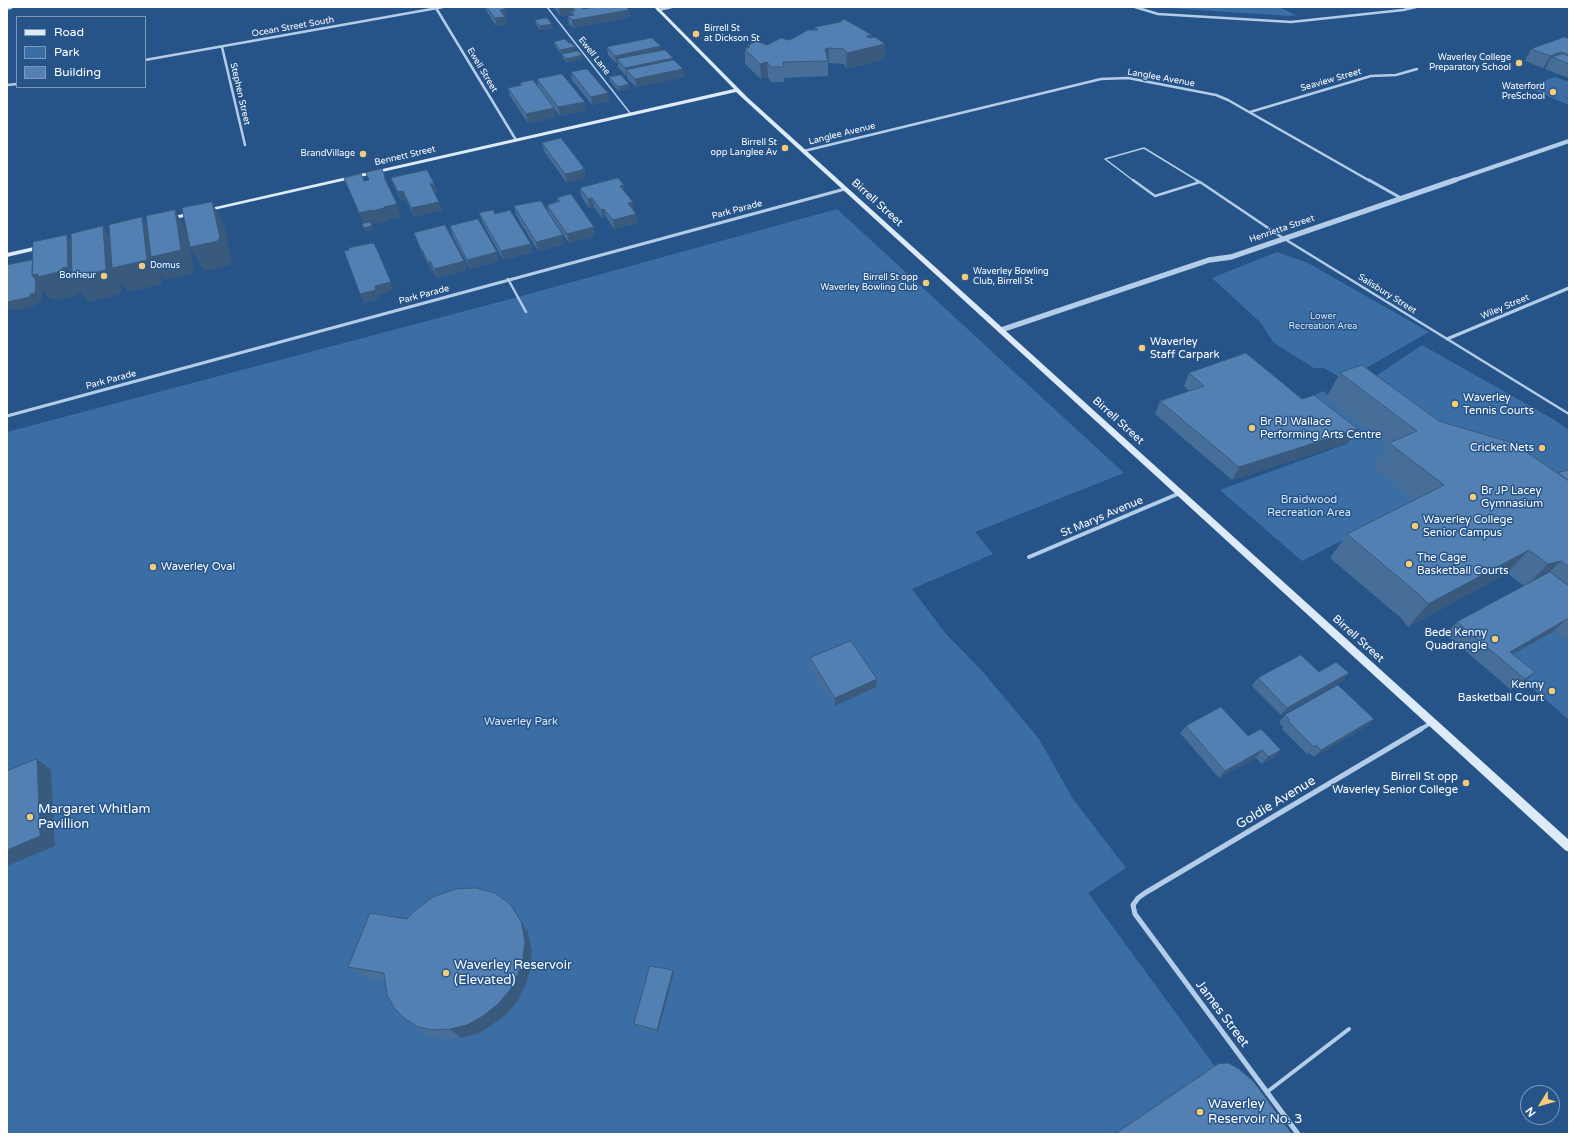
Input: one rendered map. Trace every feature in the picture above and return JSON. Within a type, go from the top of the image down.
[{"type":"main road","name":"Birrell Street","points":[[657,8],[737,90],[1569,847]]},
{"type":"main road","name":"Bennett Street","points":[[159,221],[630,113],[737,90]]},
{"type":"main road","points":[[7,255],[52,245]]},
{"type":"street","points":[[7,8],[11,7]]},
{"type":"street","name":"Ocean Street South","points":[[146,60],[443,7]]},
{"type":"street","points":[[657,8],[672,7]]},
{"type":"street","points":[[1135,7],[1158,14],[1292,22],[1402,10],[1416,7]]},
{"type":"street","name":"Ewell Street","points":[[436,8],[516,140]]},
{"type":"street","name":"Stephen Street","points":[[222,46],[245,145]]},
{"type":"street","name":"Seaview Street","points":[[1250,112],[1371,76],[1396,75],[1417,69]]},
{"type":"street","name":"Langlee Avenue","points":[[804,151],[1101,78],[1128,78],[1216,95],[1250,112],[1401,198]]},
{"type":"street","name":"Henrietta Street","points":[[1001,330],[1209,260],[1231,257],[1569,141]]},
{"type":"street","name":"Park Parade","points":[[7,416],[508,279],[845,189]]},
{"type":"street","name":"Wiley Street","points":[[1447,339],[1569,288]]},
{"type":"street","name":"St Marys Avenue","points":[[1029,557],[1181,493]]},
{"type":"street","name":"Goldie Avenue","points":[[1133,905],[1138,898],[1146,893],[1433,722]]},
{"type":"street","name":"James Street","points":[[1133,905],[1135,914],[1298,1134]]},
{"type":"lane","name":"Ewell Lane","points":[[547,7],[630,113]]},
{"type":"lane","name":"Salisbury Street","points":[[1200,182],[1155,196],[1105,159],[1144,148],[1200,182],[1283,238],[1569,414]]},
{"type":"lane","points":[[508,279],[526,312]]},
{"type":"lane","points":[[1267,1092],[1349,1029]]},
{"type":"green space","points":[[1153,7],[1279,7],[1296,15],[1289,16]]},
{"type":"green space","points":[[1555,77],[1569,82],[1569,93],[1563,96],[1569,99],[1569,105],[1526,87]]},
{"type":"green space","name":"Waverley Park","points":[[837,209],[1124,473],[975,532],[993,554],[912,589],[946,634],[982,671],[1039,739],[1073,799],[1126,868],[1088,893],[1219,1072],[1204,1072],[1113,1134],[7,1134],[7,432],[518,297]]},
{"type":"green space","name":"Lower Recreation Area","points":[[1277,252],[1308,263],[1429,332],[1345,380],[1324,368],[1314,368],[1274,343],[1261,323],[1212,278]]},
{"type":"green space","name":"Waverley Tennis Courts","points":[[1422,345],[1553,419],[1569,430],[1569,507],[1358,388]]},
{"type":"green space","name":"Braidwood Recreation Area","points":[[1323,391],[1400,455],[1417,502],[1302,561],[1220,490],[1349,443],[1307,399]]},
{"type":"green space","name":"Kenny Basketball Court","points":[[1554,631],[1569,643],[1569,720],[1501,661]]},
{"type":"building","points":[[487,7],[504,7],[505,9],[500,10],[505,17],[495,18]]},
{"type":"building","points":[[581,7],[583,9],[594,7],[626,7],[629,10],[572,20],[568,16],[574,15],[571,11],[575,11],[573,8]]},
{"type":"building","points":[[547,18],[552,24],[540,26],[535,20]]},
{"type":"building","points":[[844,19],[872,35],[866,36],[869,38],[875,37],[885,44],[847,53],[844,49],[829,48],[825,49],[828,61],[783,62],[784,67],[771,67],[767,62],[760,64],[745,49],[750,47],[747,46],[756,41],[767,45],[781,38],[788,40],[792,39],[808,30],[818,30],[815,27],[840,22]]},
{"type":"building","points":[[1565,37],[1569,39],[1569,55],[1561,52],[1550,56],[1531,49]]},
{"type":"building","points":[[652,38],[661,46],[615,56],[607,47]]},
{"type":"building","points":[[565,39],[575,47],[560,50],[554,42]]},
{"type":"building","points":[[665,50],[673,58],[625,68],[617,59]]},
{"type":"building","points":[[578,51],[582,55],[566,59],[562,54]]},
{"type":"building","points":[[1563,54],[1569,56],[1569,64],[1552,57]]},
{"type":"building","points":[[674,60],[683,69],[635,79],[626,70]]},
{"type":"building","points":[[587,69],[608,93],[591,97],[571,72]]},
{"type":"building","points":[[562,74],[585,102],[558,107],[537,79]]},
{"type":"building","points":[[621,75],[629,84],[618,87],[609,77]]},
{"type":"building","points":[[533,80],[554,108],[526,114],[508,88],[522,85],[520,83]]},
{"type":"building","points":[[561,138],[584,168],[582,169],[583,170],[565,174],[542,143]]},
{"type":"building","points":[[382,169],[384,177],[397,204],[359,213],[344,178],[361,174],[364,181],[369,180],[366,173]]},
{"type":"building","points":[[427,170],[434,183],[430,184],[439,202],[411,208],[403,191],[398,192],[391,178]]},
{"type":"building","points":[[618,178],[624,185],[620,186],[633,202],[628,203],[636,214],[613,220],[604,209],[601,210],[592,198],[588,199],[580,188]]},
{"type":"building","points":[[571,194],[594,227],[567,234],[547,205],[560,201],[557,198]]},
{"type":"building","points":[[541,201],[563,235],[536,242],[514,206]]},
{"type":"building","points":[[212,202],[220,238],[218,241],[190,247],[182,208]]},
{"type":"building","points":[[175,210],[181,250],[151,257],[146,216]]},
{"type":"building","points":[[493,210],[495,214],[510,210],[531,244],[501,251],[479,213]]},
{"type":"building","points":[[142,217],[147,260],[112,268],[109,225]]},
{"type":"building","points":[[478,219],[497,252],[467,260],[450,226]]},
{"type":"building","points":[[370,222],[372,226],[364,228],[362,224]]},
{"type":"building","points":[[445,225],[464,261],[434,269],[430,261],[428,262],[421,250],[414,233]]},
{"type":"building","points":[[103,226],[106,270],[72,278],[71,234]]},
{"type":"building","points":[[67,235],[68,267],[62,268],[62,271],[38,277],[38,274],[32,275],[33,242]]},
{"type":"building","points":[[374,243],[391,282],[375,286],[376,290],[360,294],[344,251],[349,250],[349,248]]},
{"type":"building","points":[[33,260],[32,275],[36,280],[35,293],[30,294],[30,297],[7,302],[7,265]]},
{"type":"building","name":"Br RJ Wallace Performing Arts Centre","points":[[1246,353],[1302,399],[1314,395],[1358,429],[1239,467],[1160,401],[1204,386],[1189,373]]},
{"type":"building","points":[[1362,365],[1439,421],[1513,443],[1569,481],[1569,567],[1561,561],[1548,564],[1529,550],[1428,604],[1422,597],[1347,534],[1444,485],[1389,443],[1417,431],[1340,373]]},
{"type":"building","points":[[1569,470],[1569,481],[1558,473]]},
{"type":"building","name":"Bede Kenny Quadrangle","points":[[1550,572],[1569,586],[1569,620],[1567,619],[1510,652],[1535,672],[1525,679],[1457,622]]},
{"type":"building","points":[[851,641],[877,679],[835,698],[810,658]]},
{"type":"building","points":[[1301,655],[1319,672],[1336,662],[1349,673],[1287,708],[1258,678]]},
{"type":"building","points":[[1338,685],[1374,719],[1321,750],[1316,745],[1314,747],[1288,721],[1290,720],[1285,715]]},
{"type":"building","points":[[1221,707],[1248,736],[1261,729],[1281,750],[1268,757],[1262,750],[1225,771],[1186,726]]},
{"type":"building","points":[[37,759],[40,836],[7,850],[7,771]]},
{"type":"building","name":"Waverley Reservoir (Elevated)","points":[[476,888],[495,893],[510,904],[521,921],[525,941],[523,958],[518,974],[510,990],[498,1004],[483,1016],[467,1025],[450,1029],[433,1030],[418,1027],[405,1019],[394,1008],[387,995],[384,973],[348,967],[370,913],[407,919],[414,911],[433,897],[455,889]]},
{"type":"building","points":[[650,966],[673,970],[657,1030],[634,1024]]},
{"type":"building","name":"Waverley Reservoir No. 3","points":[[1228,1063],[1239,1069],[1254,1082],[1292,1134],[1115,1134],[1218,1064]]},
{"type":"place","name":"Birrell St at Dickson St","points":[[696,34]]},
{"type":"place","name":"Waverley College Preparatory School","points":[[1519,63]]},
{"type":"place","name":"Waterford PreSchool","points":[[1553,92]]},
{"type":"place","name":"Birrell St opp Langlee Av","points":[[785,148]]},
{"type":"place","name":"BrandVillage","points":[[363,154]]},
{"type":"place","name":"Domus","points":[[142,266]]},
{"type":"place","name":"Bonheur","points":[[104,276]]},
{"type":"place","name":"Waverley Bowling Club, Birrell St","points":[[965,277]]},
{"type":"place","name":"Birrell St opp Waverley Bowling Club","points":[[926,283]]},
{"type":"place","name":"Waverley Staff Carpark","points":[[1142,348]]},
{"type":"place","name":"Waverley Tennis Courts","points":[[1455,404]]},
{"type":"place","name":"Br RJ Wallace Performing Arts Centre","points":[[1252,428]]},
{"type":"place","name":"Cricket Nets","points":[[1542,448]]},
{"type":"place","name":"Br JP Lacey Gymnasium","points":[[1473,497]]},
{"type":"place","name":"Waverley College Senior Campus","points":[[1415,526]]},
{"type":"place","name":"The Cage Basketball Courts","points":[[1409,564]]},
{"type":"place","name":"Waverley Oval","points":[[153,567]]},
{"type":"place","name":"Bede Kenny Quadrangle","points":[[1495,639]]},
{"type":"place","name":"Kenny Basketball Court","points":[[1552,691]]},
{"type":"place","name":"Birrell St opp Waverley Senior College","points":[[1466,783]]},
{"type":"place","name":"Margaret Whitlam Pavillion","points":[[30,817]]},
{"type":"place","name":"Waverley Reservoir (Elevated)","points":[[446,973]]},
{"type":"place","name":"Waverley Reservoir No. 3","points":[[1200,1112]]}]
